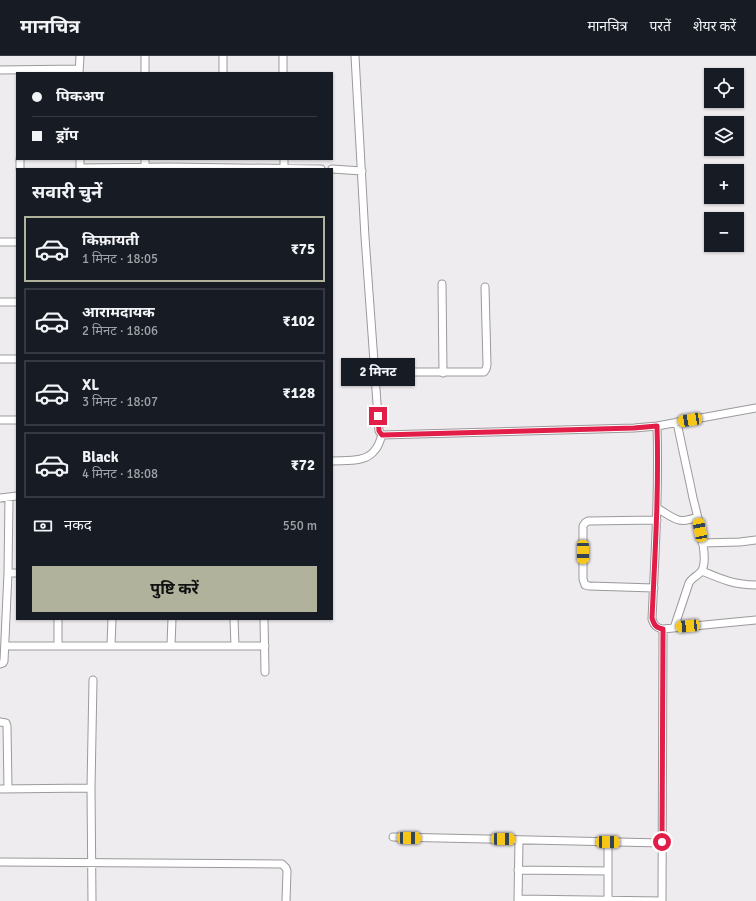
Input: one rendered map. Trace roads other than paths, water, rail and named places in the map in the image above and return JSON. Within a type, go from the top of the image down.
[{"type":"street","points":[[0,70],[79,71],[80,56]]},
{"type":"street","points":[[145,56],[145,72]]},
{"type":"street","points":[[223,56],[223,72]]},
{"type":"street","points":[[283,56],[283,72]]},
{"type":"street","points":[[355,56],[374,372],[379,431],[382,435]]},
{"type":"street","points":[[145,160],[145,167]]},
{"type":"street","points":[[222,160],[222,168]]},
{"type":"street","points":[[80,168],[284,168]]},
{"type":"street","points":[[333,169],[362,171]]},
{"type":"street","points":[[0,242],[16,242]]},
{"type":"street","points":[[442,284],[443,373]]},
{"type":"street","points":[[374,372],[484,372],[487,365],[484,287]]},
{"type":"street","points":[[0,302],[16,302]]},
{"type":"street","points":[[0,359],[16,359]]},
{"type":"street","points":[[382,435],[634,428],[657,426],[756,408]]},
{"type":"street","points":[[0,420],[16,420]]},
{"type":"street","points":[[674,628],[688,584],[702,571],[704,567],[702,543],[677,422]]},
{"type":"street","points":[[657,426],[657,520],[652,618],[655,626],[663,629],[756,620]]},
{"type":"street","points":[[333,461],[365,458],[370,456],[376,450],[382,435]]},
{"type":"street","points":[[0,498],[16,496]]},
{"type":"street","points":[[0,664],[4,661],[5,646],[9,497]]},
{"type":"street","points":[[657,508],[680,521],[697,517]]},
{"type":"street","points":[[654,588],[589,586],[585,584],[583,579],[583,526],[588,521],[657,520]]},
{"type":"street","points":[[702,543],[756,540]]},
{"type":"street","points":[[702,571],[730,582],[756,585]]},
{"type":"street","points":[[8,573],[16,573]]},
{"type":"street","points":[[58,620],[58,646]]},
{"type":"street","points":[[111,645],[112,620]]},
{"type":"street","points":[[171,645],[172,620]]},
{"type":"street","points":[[234,620],[235,646]]},
{"type":"street","points":[[264,620],[265,672]]},
{"type":"street","points":[[519,840],[518,900],[662,901],[663,629]]},
{"type":"street","points":[[5,646],[265,646]]},
{"type":"street","points":[[92,901],[91,788],[93,680]]},
{"type":"street","points":[[0,722],[6,723],[7,726],[4,789],[91,788]]},
{"type":"street","points":[[393,837],[662,842]]},
{"type":"street","points":[[608,842],[608,900]]},
{"type":"street","points":[[0,862],[282,864],[286,868],[286,901]]},
{"type":"street","points":[[518,870],[608,871]]}]
